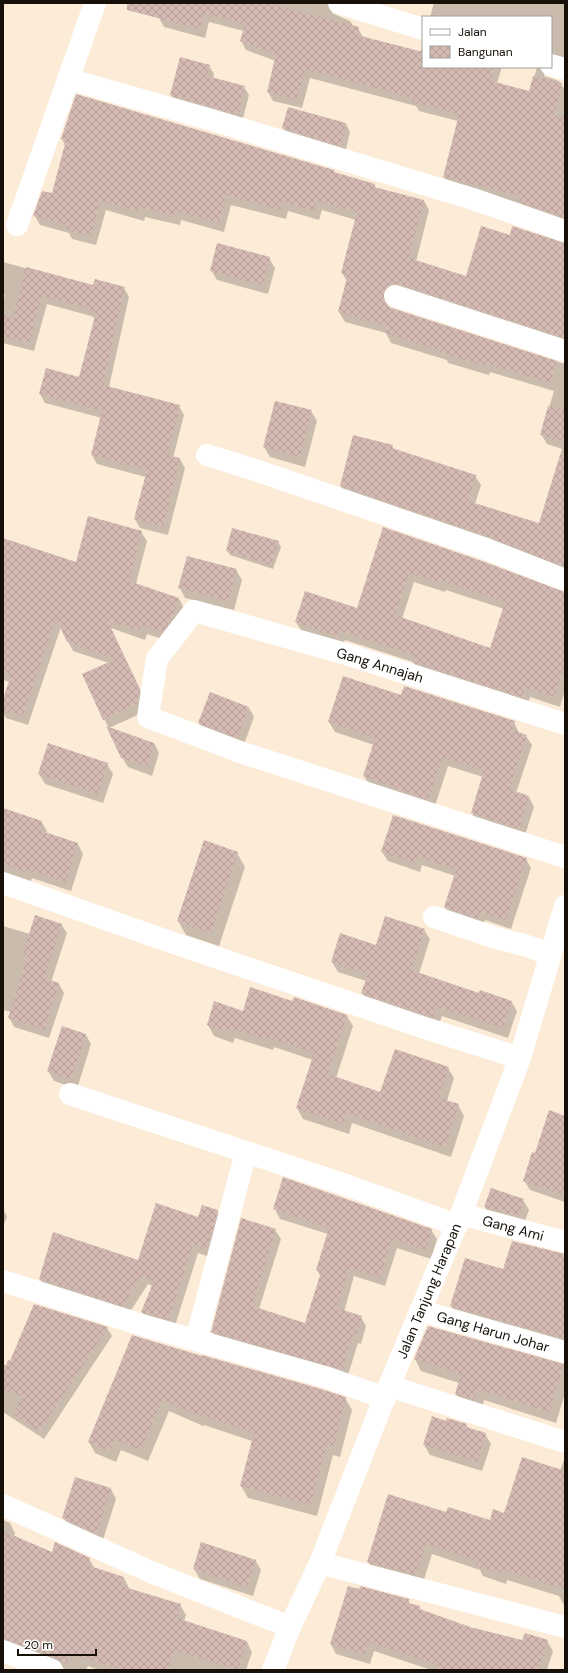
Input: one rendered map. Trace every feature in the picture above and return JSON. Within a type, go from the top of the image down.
[{"type":"street","points":[[17,225],[95,3]]},
{"type":"street","points":[[340,3],[422,29]]},
{"type":"street","points":[[552,65],[565,69]]},
{"type":"street","points":[[68,79],[212,120],[473,199],[565,231]]},
{"type":"street","points":[[395,296],[565,351]]},
{"type":"street","points":[[207,455],[486,549],[565,580]]},
{"type":"street","name":"Gang Annajah","points":[[565,724],[346,654],[194,611],[157,659],[148,717],[240,752],[565,856]]},
{"type":"street","points":[[3,883],[159,938],[428,1029],[520,1058]]},
{"type":"street","name":"Jalan Tanjung Harapan","points":[[274,1670],[290,1626],[320,1563],[387,1392],[459,1220],[520,1058],[565,906]]},
{"type":"street","points":[[434,917],[550,954]]},
{"type":"street","name":"Gang Ami","points":[[70,1094],[391,1201],[459,1220],[565,1242]]},
{"type":"street","points":[[196,1340],[246,1152]]},
{"type":"street","points":[[3,1281],[196,1340],[325,1377],[387,1392],[565,1442]]},
{"type":"street","name":"Gang Harun Johar","points":[[421,1311],[565,1352]]},
{"type":"street","points":[[3,1505],[151,1572],[290,1626]]},
{"type":"street","points":[[320,1563],[565,1627]]},
{"type":"street","points":[[3,1651],[52,1670]]},
{"type":"building","points":[[127,3],[265,3],[359,27],[357,35],[422,52],[422,68],[494,68],[491,81],[529,91],[533,76],[562,83],[554,116],[565,117],[565,218],[519,202],[520,196],[443,177],[459,114],[412,102],[413,98],[305,69],[297,100],[267,92],[276,54],[240,41],[245,24],[204,13],[200,29],[127,10]]},
{"type":"building","points":[[180,57],[210,65],[207,76],[245,86],[238,115],[170,95]]},
{"type":"building","points":[[76,94],[334,170],[334,172],[375,184],[374,187],[424,200],[409,258],[466,276],[481,226],[510,235],[512,226],[565,243],[564,338],[399,284],[387,286],[383,293],[383,299],[391,308],[557,361],[550,383],[485,363],[484,366],[442,353],[442,351],[385,333],[387,326],[338,312],[348,274],[341,273],[357,212],[316,201],[314,211],[282,202],[280,210],[226,195],[219,223],[176,211],[174,216],[139,207],[138,211],[100,201],[91,236],[65,229],[67,225],[33,216],[42,191],[52,193],[66,140],[61,139]]},
{"type":"building","points":[[288,107],[346,123],[340,146],[282,128]]},
{"type":"building","points":[[217,243],[270,257],[263,285],[210,271]]},
{"type":"building","points":[[26,267],[93,285],[95,279],[125,287],[103,385],[180,405],[167,455],[180,458],[163,527],[134,519],[147,470],[91,455],[102,411],[39,394],[46,368],[79,377],[96,312],[87,310],[87,308],[42,296],[29,343],[3,336],[3,315],[13,317]]},
{"type":"building","points":[[275,401],[312,410],[300,457],[263,447]]},
{"type":"building","points":[[548,406],[565,411],[565,442],[540,435]]},
{"type":"building","points":[[353,435],[393,445],[392,448],[476,475],[468,501],[539,523],[560,455],[565,456],[565,567],[490,537],[340,486]]},
{"type":"building","points":[[88,516],[142,531],[129,581],[179,598],[172,619],[162,632],[141,625],[139,631],[107,620],[140,689],[137,703],[103,720],[82,674],[116,659],[67,642],[56,618],[23,716],[3,709],[3,699],[11,675],[3,672],[3,538],[76,562]]},
{"type":"building","points":[[383,527],[482,561],[565,592],[565,664],[554,697],[525,688],[522,697],[412,662],[414,655],[340,631],[338,637],[295,622],[305,591],[357,608]],"holes":[[[409,573],[440,583],[440,580],[505,602],[490,648],[395,615]]]},
{"type":"building","points":[[232,528],[279,541],[271,565],[226,551]]},
{"type":"building","points":[[187,556],[237,569],[228,601],[178,588]]},
{"type":"building","points":[[343,676],[401,695],[404,686],[515,721],[512,730],[527,735],[509,789],[529,796],[519,829],[471,813],[484,770],[442,757],[428,800],[363,776],[375,738],[328,722]]},
{"type":"building","points":[[210,692],[249,707],[237,738],[198,723]]},
{"type":"building","points":[[106,726],[154,743],[147,766],[121,758]]},
{"type":"building","points":[[48,743],[108,763],[98,794],[38,774]]},
{"type":"building","points":[[3,808],[42,821],[39,830],[78,843],[66,882],[26,869],[25,872],[3,864]]},
{"type":"building","points":[[393,815],[527,858],[506,920],[480,912],[478,919],[444,907],[456,870],[417,856],[415,863],[381,852]]},
{"type":"building","points":[[204,840],[238,852],[211,933],[177,921]]},
{"type":"building","points":[[35,915],[62,924],[44,978],[59,983],[44,1030],[8,1018],[28,955],[23,953]]},
{"type":"building","points":[[385,916],[425,929],[411,970],[479,993],[480,990],[512,1001],[503,1028],[437,1007],[433,1017],[361,993],[368,974],[331,962],[340,933],[376,945]]},
{"type":"building","points":[[250,987],[292,1001],[294,997],[347,1015],[328,1074],[380,1092],[395,1049],[449,1067],[439,1098],[459,1104],[445,1147],[346,1113],[343,1124],[296,1108],[314,1053],[268,1037],[267,1040],[229,1028],[227,1032],[207,1025],[214,1001],[243,1011]]},
{"type":"building","points":[[62,1026],[86,1034],[71,1080],[47,1071]]},
{"type":"building","points":[[549,1110],[565,1116],[565,1195],[523,1181],[532,1152],[535,1153]]},
{"type":"building","points":[[283,1177],[432,1229],[426,1250],[392,1239],[380,1277],[349,1268],[337,1308],[362,1316],[356,1335],[353,1334],[342,1370],[211,1332],[241,1218],[276,1229],[252,1306],[305,1323],[321,1272],[316,1270],[329,1228],[273,1209]]},
{"type":"building","points":[[491,1188],[524,1199],[518,1216],[484,1207]]},
{"type":"building","points":[[156,1203],[198,1217],[202,1205],[218,1210],[207,1249],[193,1244],[169,1320],[141,1312],[154,1281],[142,1275],[122,1306],[39,1279],[53,1232],[138,1260]]},
{"type":"building","points":[[512,1241],[565,1254],[565,1339],[450,1306],[465,1258],[503,1269]]},
{"type":"building","points":[[34,1304],[108,1327],[40,1431],[13,1414],[23,1397],[3,1388],[3,1373],[8,1360],[10,1361]]},
{"type":"building","points":[[428,1326],[564,1364],[549,1412],[477,1389],[474,1400],[455,1394],[461,1374],[414,1359]]},
{"type":"building","points":[[132,1335],[346,1397],[334,1446],[327,1444],[311,1505],[240,1486],[254,1433],[197,1415],[162,1400],[141,1450],[114,1439],[109,1451],[88,1442]]},
{"type":"building","points":[[432,1416],[446,1421],[447,1418],[467,1424],[466,1427],[486,1433],[477,1462],[423,1445]]},
{"type":"building","points":[[522,1457],[565,1471],[565,1589],[501,1569],[500,1573],[476,1565],[477,1561],[426,1544],[416,1575],[367,1562],[388,1494],[446,1512],[448,1507],[490,1520],[493,1509],[504,1513]]},
{"type":"building","points":[[75,1477],[111,1488],[97,1534],[62,1518]]},
{"type":"building","points":[[3,1531],[52,1552],[55,1542],[90,1558],[87,1565],[124,1577],[121,1586],[181,1604],[177,1618],[247,1641],[238,1670],[174,1650],[168,1670],[123,1670],[71,1654],[66,1664],[57,1658],[3,1639]]},
{"type":"building","points":[[201,1542],[256,1560],[247,1587],[193,1569]]},
{"type":"building","points":[[348,1586],[359,1589],[360,1586],[409,1599],[408,1603],[420,1606],[420,1609],[470,1627],[522,1640],[525,1633],[548,1640],[538,1670],[437,1670],[438,1665],[368,1642],[364,1655],[330,1644]]}]
